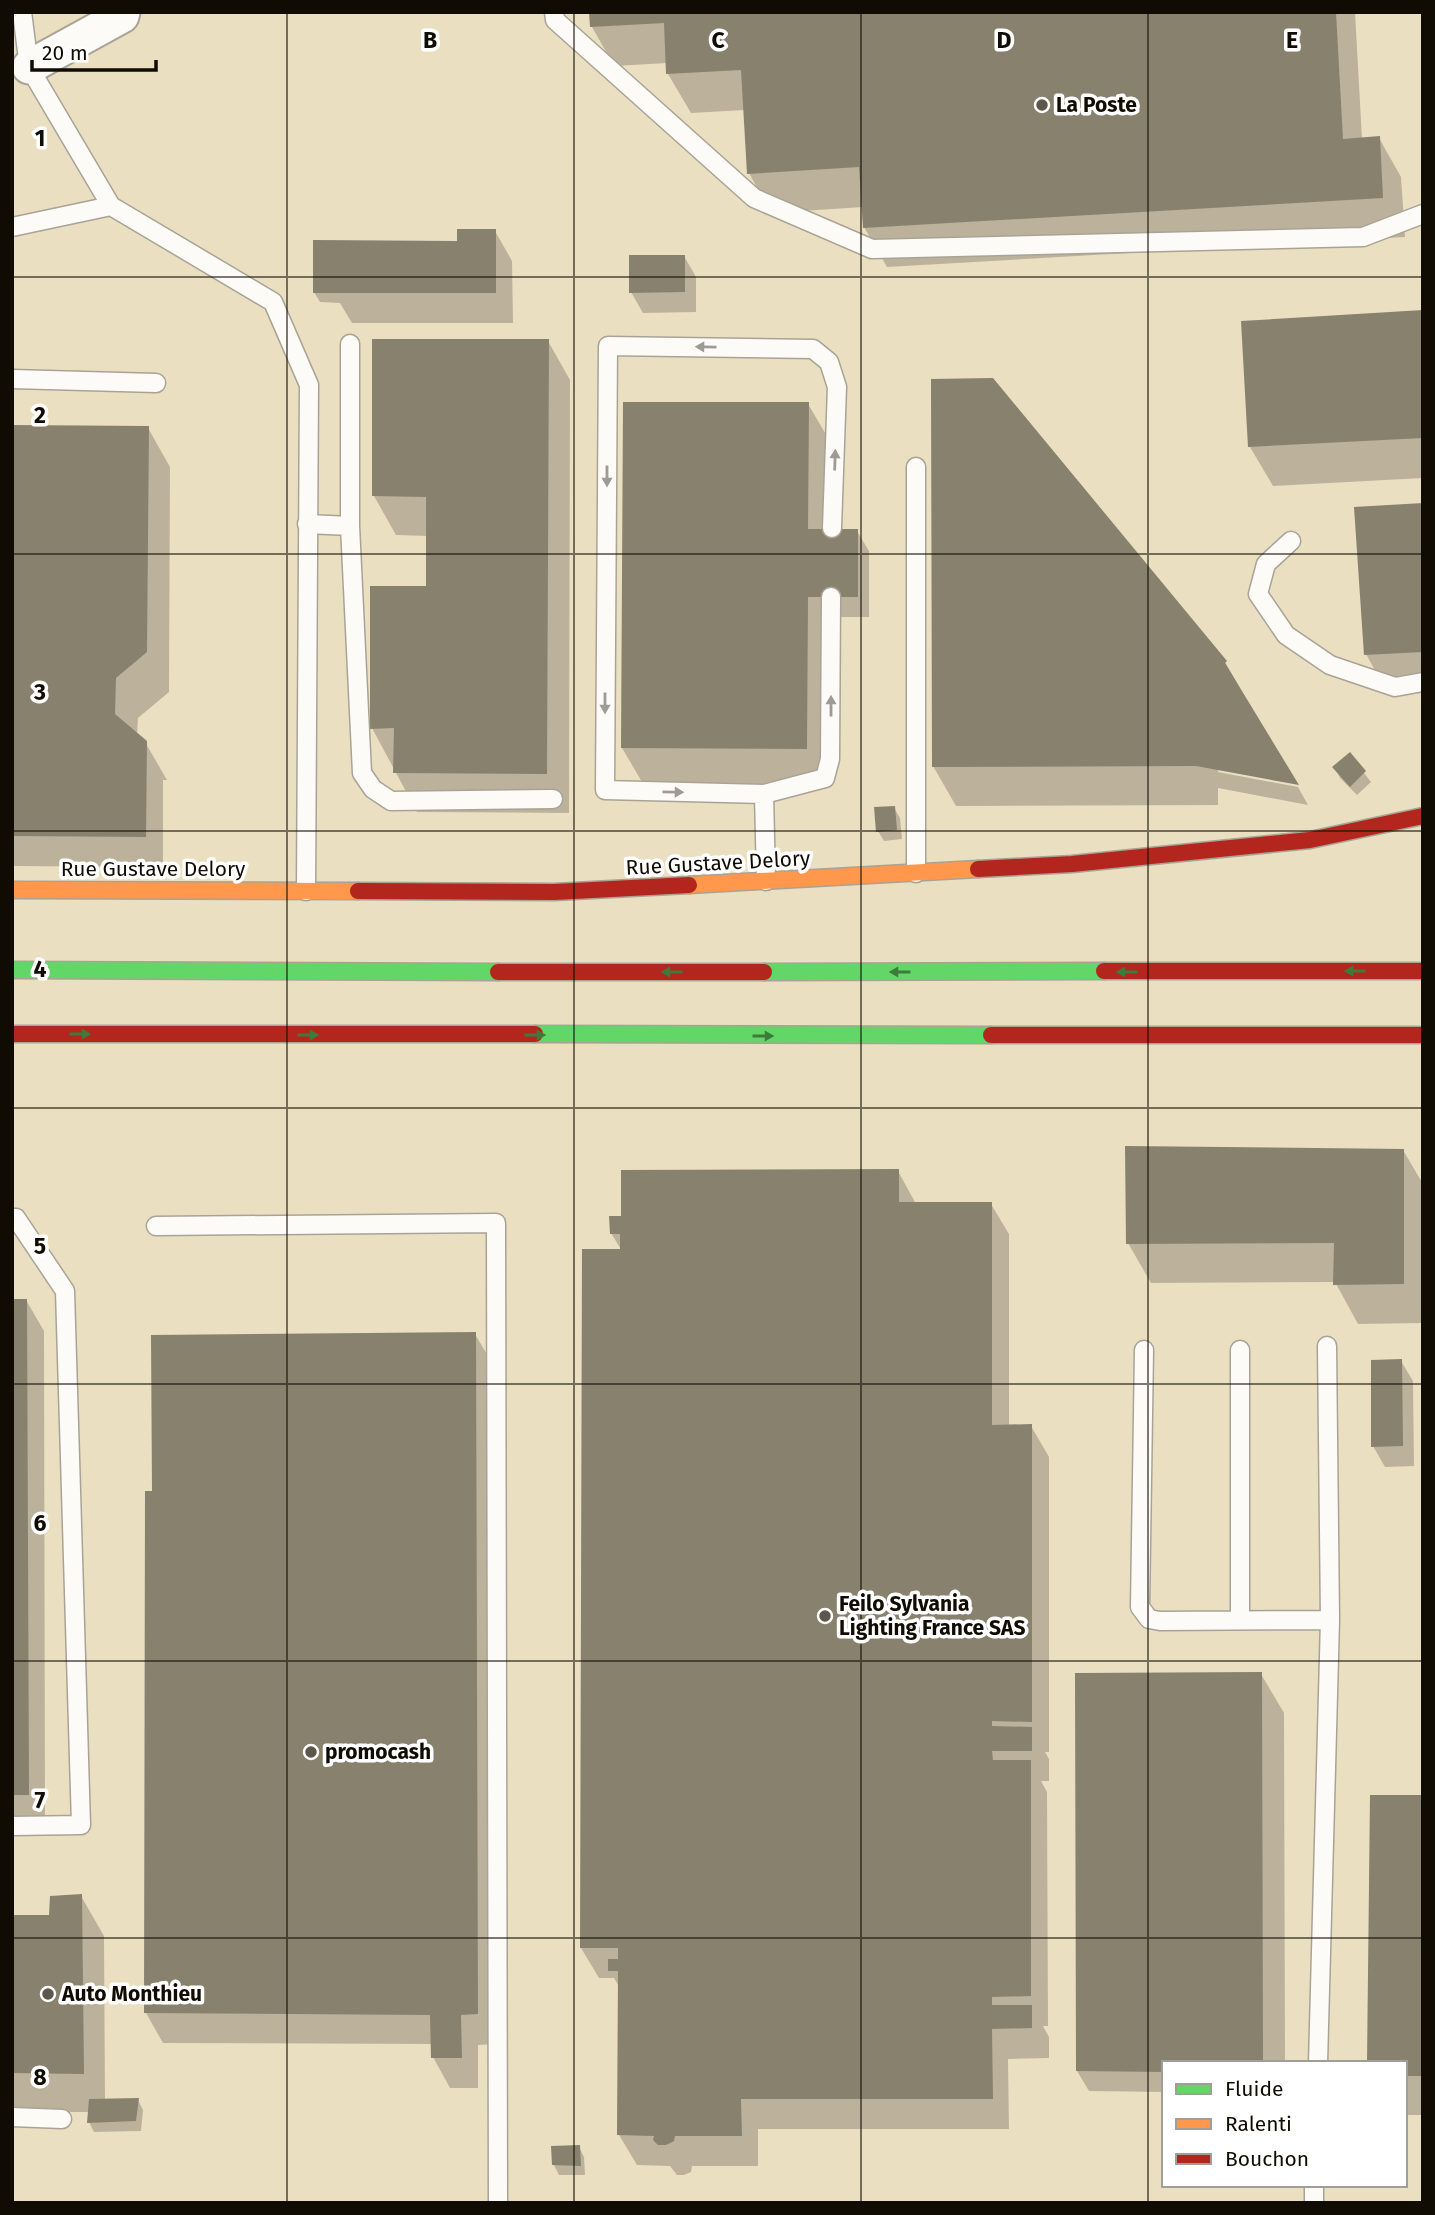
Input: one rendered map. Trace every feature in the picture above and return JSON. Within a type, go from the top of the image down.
[{"type":"main road","name":"Rue Gustave Delory","points":[[12,890],[554,892],[766,881],[1072,864],[1310,840],[1423,816]]},
{"type":"main road","points":[[12,970],[1423,971]]},
{"type":"main road","points":[[12,1034],[1423,1035]]},
{"type":"street","points":[[29,67],[122,16],[123,12]]},
{"type":"lane","points":[[22,12],[29,67],[111,206],[273,302],[309,385],[306,891]]},
{"type":"lane","points":[[554,12],[555,20],[754,198],[872,248],[1363,237],[1423,214]]},
{"type":"lane","points":[[12,227],[111,206]]},
{"type":"lane","points":[[350,344],[350,526],[362,774],[373,789],[391,801],[553,799]]},
{"type":"lane","points":[[831,597],[830,759],[825,778],[764,794],[605,790],[608,346],[813,349],[830,362],[837,387],[832,528]]},
{"type":"lane","points":[[12,379],[156,383]]},
{"type":"lane","points":[[916,467],[916,873]]},
{"type":"lane","points":[[307,524],[350,526]]},
{"type":"lane","points":[[1291,541],[1266,564],[1258,594],[1286,635],[1330,665],[1343,670],[1395,687],[1423,682]]},
{"type":"lane","points":[[764,794],[766,881]]},
{"type":"lane","points":[[12,1218],[16,1219],[65,1291],[81,1825],[12,1826]]},
{"type":"lane","points":[[156,1226],[496,1223],[498,2203]]},
{"type":"lane","points":[[1318,2061],[1330,1620],[1327,1346]]},
{"type":"lane","points":[[1144,1350],[1140,1607],[1149,1619],[1160,1620],[1330,1620]]},
{"type":"lane","points":[[1240,1350],[1240,1620]]},
{"type":"lane","points":[[12,2117],[62,2119]]},
{"type":"shaded area","points":[[12,12],[1423,12],[1423,2203],[12,2203]]},
{"type":"building","name":"La Poste","points":[[589,12],[1336,12],[1343,139],[1380,136],[1383,198],[863,228],[859,167],[747,174],[741,70],[666,74],[664,23],[590,27]]},
{"type":"building","points":[[457,229],[496,229],[496,293],[313,293],[313,240],[457,241]]},
{"type":"building","points":[[629,255],[685,255],[685,292],[629,293]]},
{"type":"building","points":[[1423,310],[1423,438],[1248,447],[1241,321]]},
{"type":"building","points":[[372,339],[549,339],[547,774],[393,773],[394,728],[370,729],[370,586],[426,586],[426,497],[372,496]]},
{"type":"building","points":[[993,378],[1227,661],[1225,663],[1299,785],[1196,766],[932,767],[931,379]]},
{"type":"building","points":[[623,402],[809,402],[808,529],[858,529],[858,597],[808,597],[807,749],[621,748]]},
{"type":"building","points":[[12,425],[149,426],[147,652],[116,678],[115,714],[147,741],[146,837],[12,836]]},
{"type":"building","points":[[1423,503],[1423,652],[1364,655],[1354,507]]},
{"type":"building","points":[[1350,752],[1366,771],[1350,787],[1332,767]]},
{"type":"building","points":[[895,806],[897,830],[876,832],[874,807]]},
{"type":"building","points":[[1125,1146],[1404,1149],[1404,1284],[1333,1285],[1334,1243],[1126,1244]]},
{"type":"building","name":"Feilo Sylvania Lighting France SAS","points":[[899,1169],[899,1202],[992,1202],[992,1425],[1032,1424],[1032,1722],[992,1721],[992,1726],[1032,1727],[1032,1751],[992,1751],[993,1760],[1031,1760],[1031,1996],[992,1997],[992,2005],[1032,2005],[1032,2028],[992,2029],[993,2099],[741,2099],[742,2136],[675,2136],[674,2141],[658,2145],[653,2140],[654,2136],[617,2135],[618,1971],[608,1971],[608,1959],[618,1959],[618,1948],[580,1948],[582,1249],[620,1249],[620,1234],[610,1234],[609,1216],[621,1216],[621,1170]]},
{"type":"building","points":[[12,1299],[27,1299],[29,1795],[12,1795]]},
{"type":"building","name":"promocash","points":[[476,1332],[478,2014],[461,2015],[462,2058],[431,2058],[430,2015],[144,2013],[145,1491],[152,1491],[151,1335]]},
{"type":"building","points":[[1402,1359],[1403,1446],[1371,1447],[1371,1360]]},
{"type":"building","points":[[1262,1672],[1263,2061],[1162,2061],[1162,2072],[1076,2071],[1075,1673]]},
{"type":"building","points":[[1370,1795],[1423,1795],[1423,2076],[1407,2076],[1407,2061],[1367,2061]]},
{"type":"building","name":"Auto Monthieu","points":[[82,1894],[84,2074],[12,2073],[12,1915],[49,1915],[50,1896]]},
{"type":"building","points":[[139,2098],[136,2121],[87,2123],[89,2099]]},
{"type":"building","points":[[580,2145],[581,2166],[552,2165],[551,2146]]},
{"type":"traffic: fast","points":[[12,970],[498,972]]},
{"type":"traffic: fast","points":[[764,972],[1104,971]]},
{"type":"traffic: fast","points":[[535,1034],[991,1035]]},
{"type":"traffic: slow","points":[[689,885],[978,869]]},
{"type":"traffic: slow","points":[[12,890],[358,891]]},
{"type":"traffic: jam","points":[[978,869],[1072,864],[1310,840],[1423,816]]},
{"type":"traffic: jam","points":[[358,891],[554,892],[689,885]]},
{"type":"traffic: jam","points":[[1104,971],[1423,971]]},
{"type":"traffic: jam","points":[[498,972],[764,972]]},
{"type":"traffic: jam","points":[[12,1034],[535,1034]]},
{"type":"traffic: jam","points":[[991,1035],[1423,1035]]},
{"type":"place","name":"La Poste","points":[[1042,105]]},
{"type":"place","name":"Feilo Sylvania Lighting France SAS","points":[[825,1616]]},
{"type":"place","name":"promocash","points":[[311,1752]]},
{"type":"place","name":"Auto Monthieu","points":[[48,1994]]}]
